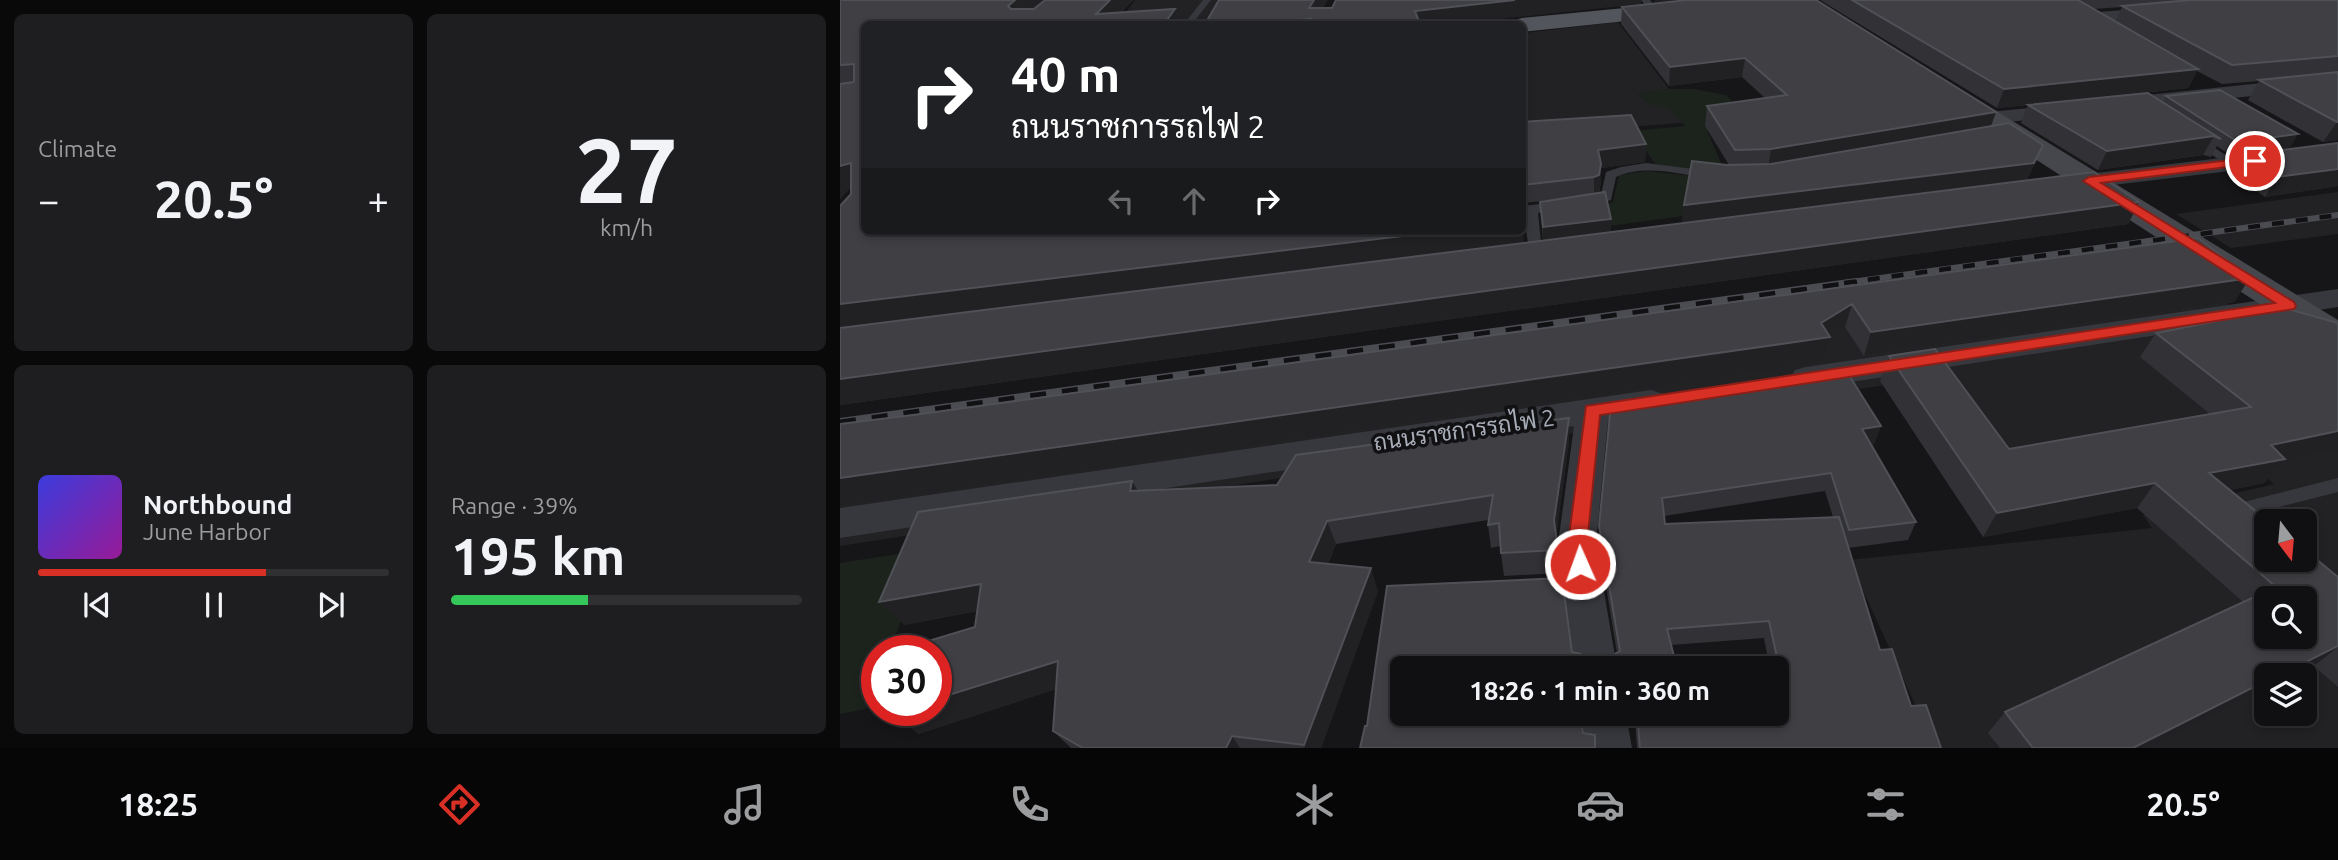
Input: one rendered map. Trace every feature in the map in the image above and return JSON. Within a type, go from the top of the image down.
[{"type":"main road","points":[[1526,24],[1650,6],[1769,0]]},
{"type":"main road","points":[[1930,81],[1997,130],[2089,181],[2338,337]]},
{"type":"street","points":[[2066,6],[2111,32]]},
{"type":"street","points":[[2087,19],[2181,10]]},
{"type":"street","points":[[2194,80],[2252,114]]},
{"type":"street","points":[[1997,130],[2090,107],[2334,85]]},
{"type":"street","points":[[2298,140],[2329,152]]},
{"type":"street","points":[[2034,188],[2329,152]]},
{"type":"street","points":[[1507,255],[1562,248]]},
{"type":"street","points":[[1770,384],[2338,298]]},
{"type":"street","name":"ถนนราชการรถไฟ 2","points":[[840,523],[1674,398]]},
{"type":"street","points":[[1592,411],[1577,544],[1576,584],[1593,656]]},
{"type":"street","points":[[1606,726],[1609,748]]},
{"type":"lane","points":[[1190,21],[1207,0]]},
{"type":"lane","points":[[2138,102],[2159,116]]},
{"type":"lane","points":[[2180,130],[2233,164]]},
{"type":"lane","points":[[1535,252],[1527,210],[1598,201],[1607,197],[1610,175],[1616,172],[1648,167],[1717,176]]},
{"type":"lane","points":[[2249,526],[2231,511],[2338,485]]},
{"type":"shaded area","points":[[1135,0],[1300,0],[1243,21],[1119,21]]},
{"type":"shaded area","points":[[1618,22],[1694,122],[1526,135],[1526,33]]},
{"type":"shaded area","points":[[1658,89],[1693,89],[1726,95],[1737,106],[1707,131],[1726,174],[1656,165],[1632,131],[1685,126],[1669,109],[1651,105],[1637,94]]},
{"type":"shaded area","points":[[1647,171],[1691,176],[1683,216],[1609,226],[1605,205],[1613,202],[1619,175]]},
{"type":"shaded area","points":[[2338,192],[2338,234],[2231,248],[2176,214]]},
{"type":"shaded area","points":[[2167,247],[2233,294],[2228,305],[2259,327],[2338,359],[2338,748],[1935,748],[1849,560],[2152,528],[2143,515],[2274,484],[2215,432],[1997,468],[1931,378],[840,546],[840,442]]},
{"type":"shaded area","points":[[930,549],[895,635],[861,635],[861,710],[840,714],[840,563]]},
{"type":"building","points":[[840,0],[1015,0],[1008,6],[1011,9],[1034,9],[1045,0],[1110,0],[1096,14],[1175,9],[1166,21],[861,21],[861,235],[1411,235],[840,304],[840,206],[851,194],[851,163],[840,166],[840,84],[854,82],[854,64],[840,65]]},
{"type":"building","points":[[1219,0],[1314,0],[1309,8],[1332,8],[1336,0],[1515,0],[1415,11],[1419,21],[1207,21]]},
{"type":"building","points":[[1687,0],[1816,0],[1996,112],[1771,149],[1735,150],[1707,106],[1787,95],[1745,58],[1670,67],[1622,7]]},
{"type":"building","points":[[1852,0],[2078,0],[2198,69],[2004,89]]},
{"type":"building","points":[[2191,0],[2338,0],[2338,56],[2232,65],[2122,6]]},
{"type":"building","points":[[2338,72],[2338,122],[2259,80]]},
{"type":"building","points":[[2220,90],[2298,134],[2238,142],[2166,96]]},
{"type":"building","points":[[2148,93],[2221,139],[2214,136],[2107,151],[2028,105]]},
{"type":"building","points":[[1631,115],[1646,144],[1598,150],[1601,164],[1599,175],[1594,177],[1526,185],[1526,122]]},
{"type":"building","points":[[2009,123],[2043,145],[2034,163],[1684,205],[1692,161],[1727,165],[1771,164]]},
{"type":"building","points":[[2338,143],[2338,169],[2277,177],[2243,155]]},
{"type":"building","points":[[2094,172],[2139,202],[840,379],[840,328]]},
{"type":"building","points":[[1605,192],[1611,219],[1543,227],[1540,202]]},
{"type":"building","points":[[2198,238],[2250,278],[1871,332],[1852,304],[1821,323],[1830,337],[840,478],[840,424]]},
{"type":"building","points":[[2284,308],[2338,323],[2338,431],[2271,445],[2285,459],[2209,473],[2254,510],[2254,568],[2155,483],[1997,513],[1889,356],[1935,349],[2009,449],[2251,407],[2156,333]]},
{"type":"building","points":[[1845,369],[1881,426],[1862,429],[1916,522],[1849,530],[1831,473],[1662,498],[1665,524],[1839,517],[1880,650],[1892,649],[1911,706],[1926,705],[1941,748],[1640,748],[1638,726],[1789,726],[1789,656],[1777,656],[1769,621],[1667,629],[1674,656],[1615,656],[1620,651],[1599,526],[1611,404]]},
{"type":"building","points":[[1569,418],[1554,520],[1558,550],[1501,553],[1499,523],[1488,525],[1493,495],[1327,521],[1309,562],[1371,568],[1304,745],[1232,736],[1226,748],[1083,748],[1053,731],[1058,661],[952,694],[952,635],[948,635],[975,627],[981,584],[879,602],[918,512],[1132,481],[1130,491],[1277,485],[1296,455]]},
{"type":"building","points":[[2317,560],[2338,577],[2338,646],[2304,663],[2254,663],[2254,687],[2133,748],[2033,748],[2005,712],[2254,597],[2254,649],[2317,649],[2317,586],[2275,586],[2259,572],[2317,572]]},
{"type":"building","points":[[1562,578],[1572,652],[1581,656],[1390,656],[1390,726],[1582,726],[1583,733],[1595,735],[1595,748],[1360,748],[1367,726],[1387,586]]},
{"type":"railway","points":[[1844,283],[2338,215]]},
{"type":"railway","points":[[840,422],[1857,282]]},
{"type":"route","points":[[1580,564],[1577,544],[1592,411],[2289,306],[2089,181],[2255,161]]}]
